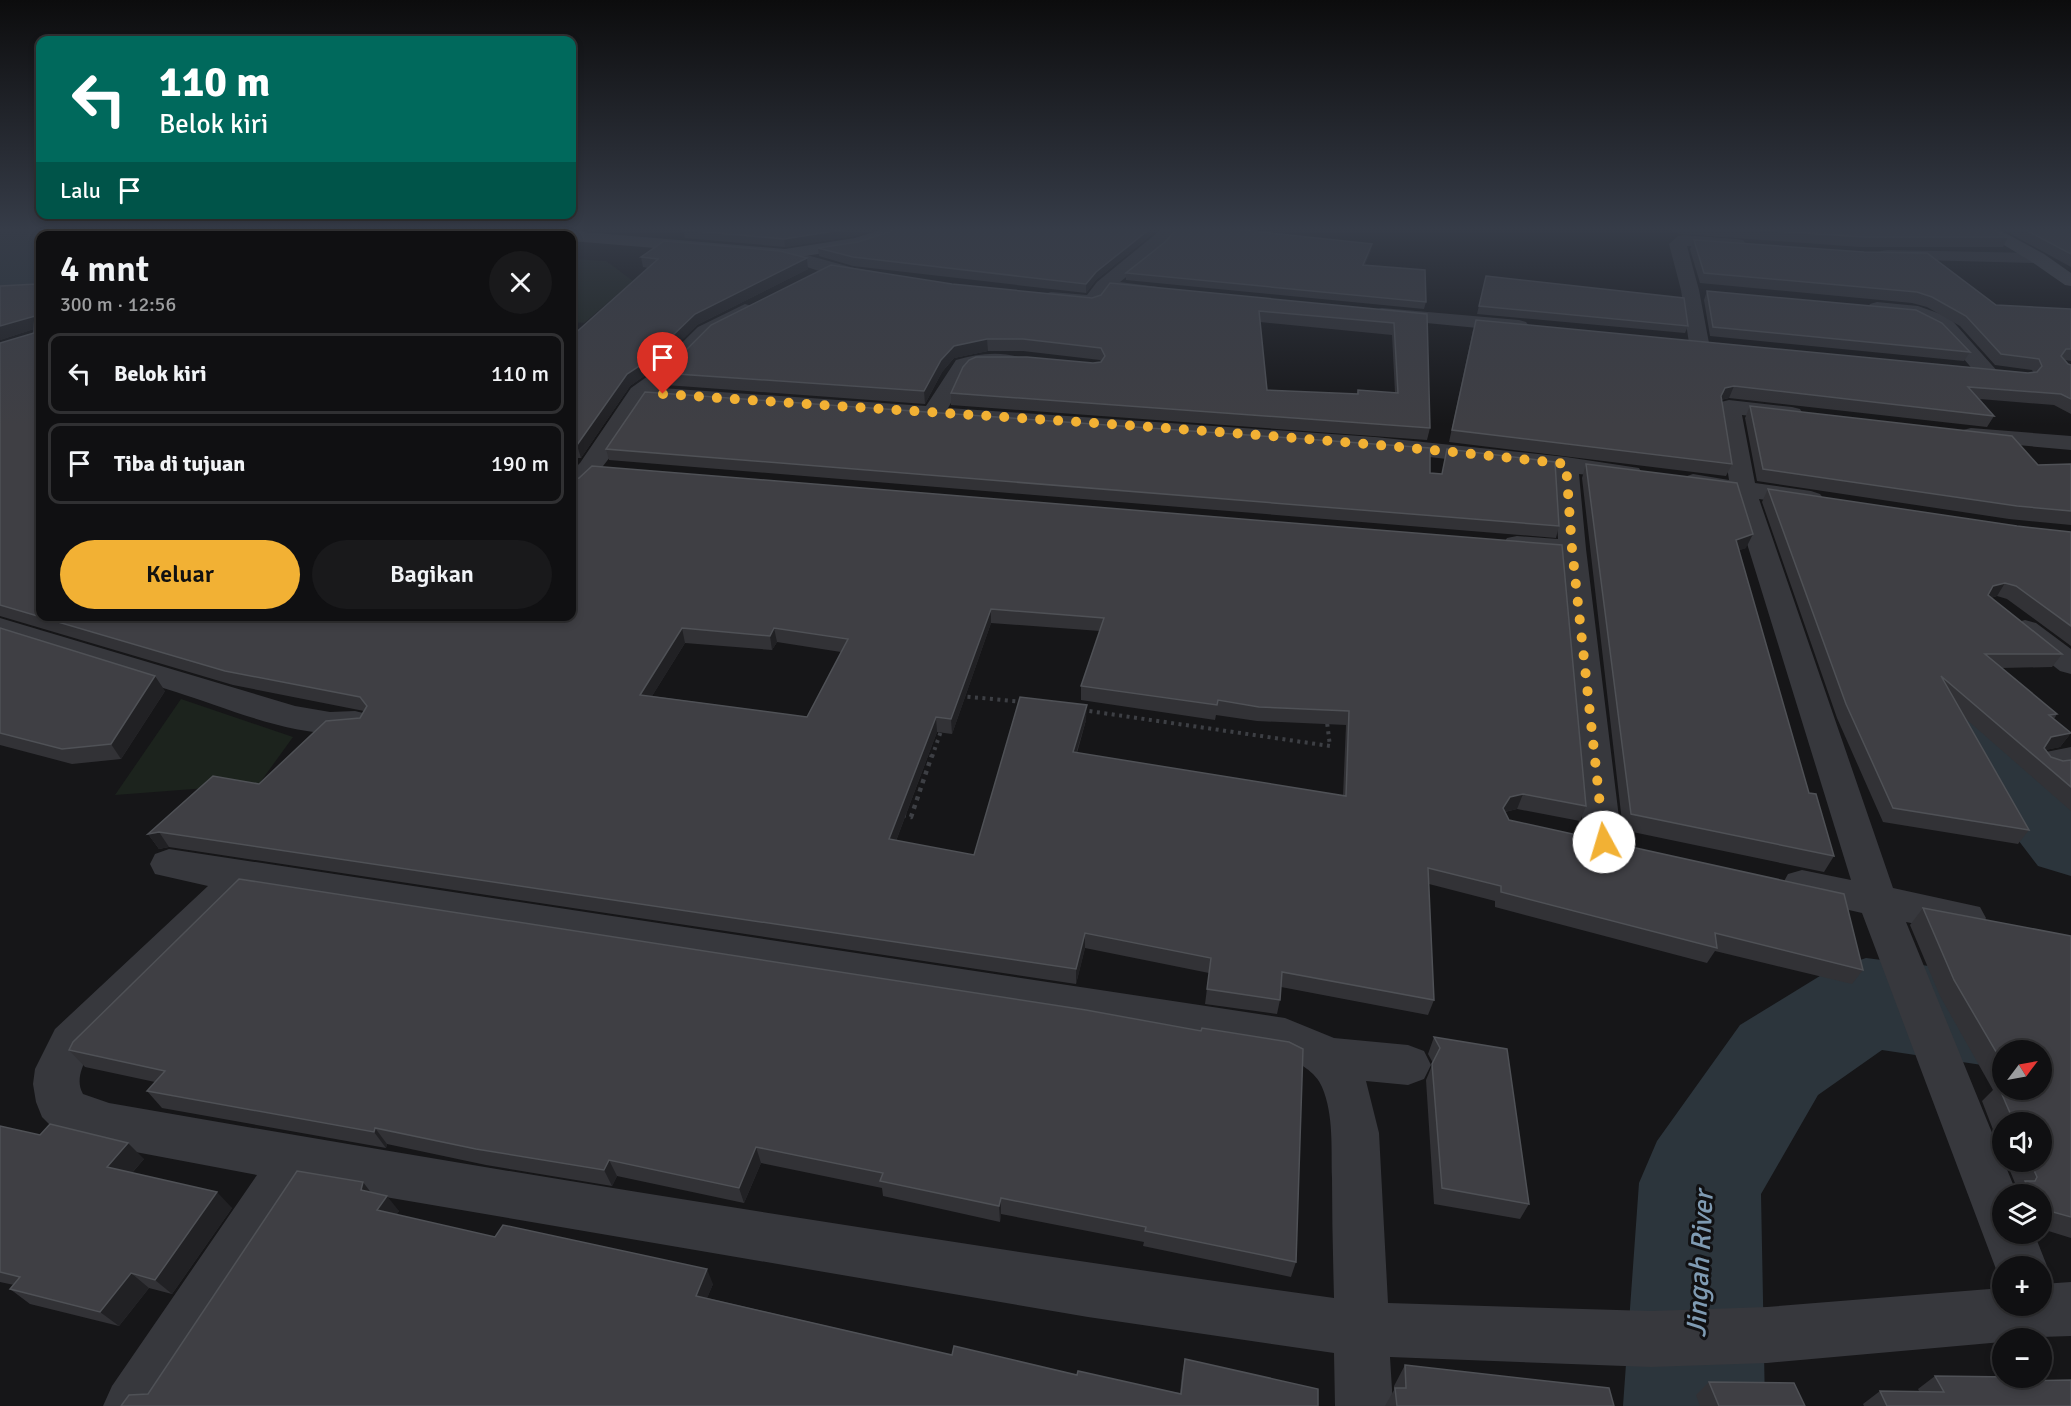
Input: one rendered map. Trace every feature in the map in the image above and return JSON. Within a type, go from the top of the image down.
[{"type":"street","points":[[1030,296],[1092,301],[1098,294]]},
{"type":"street","points":[[1691,294],[1699,343]]},
{"type":"street","points":[[586,473],[639,393],[656,381],[705,331],[757,304]]},
{"type":"street","points":[[1853,306],[1912,311],[1937,318],[1946,323],[1988,373]]},
{"type":"street","points":[[1364,312],[1534,327]]},
{"type":"street","points":[[1676,340],[1722,345]]},
{"type":"street","points":[[934,412],[963,364],[978,360],[1028,362]]},
{"type":"street","points":[[1953,369],[2010,375]]},
{"type":"street","points":[[639,393],[1364,444],[1566,464],[1836,503]]},
{"type":"street","points":[[1808,416],[1729,406],[1743,489],[1878,901],[1992,1194]]},
{"type":"street","points":[[1950,432],[2071,443]]},
{"type":"street","points":[[1566,464],[1572,549],[1604,842]]},
{"type":"street","points":[[1489,542],[1572,549]]},
{"type":"street","points":[[2006,614],[2071,664]]},
{"type":"street","points":[[0,627],[292,717],[342,723],[355,722]]},
{"type":"street","points":[[169,864],[1285,1037],[1313,1047],[1328,1057],[1343,1078],[1349,1094],[1355,1133],[1364,1406]]},
{"type":"street","points":[[242,877],[70,1043],[58,1069],[56,1095],[67,1110],[109,1125],[297,1159],[1088,1290],[1360,1329],[1651,1339],[1767,1335],[1992,1305]]},
{"type":"street","points":[[1764,877],[2003,924]]},
{"type":"street","points":[[1328,1057],[1408,1065]]},
{"type":"street","points":[[132,1406],[297,1159]]},
{"type":"path","points":[[953,696],[1034,703]]},
{"type":"path","points":[[1081,710],[1330,746],[1327,712]]},
{"type":"path","points":[[899,815],[911,817],[945,718]]},
{"type":"shaded area","points":[[0,294],[36,294],[36,299],[0,311]]},
{"type":"shaded area","points":[[576,294],[618,294],[584,323],[576,322]]},
{"type":"shaded area","points":[[181,699],[293,737],[259,784],[115,795]]},
{"type":"building","points":[[0,294],[36,294],[36,616],[0,605],[0,343],[34,333],[35,316],[0,326]]},
{"type":"building","points":[[619,294],[736,294],[695,314],[644,363],[627,374],[576,445],[576,332]]},
{"type":"building","points":[[774,294],[1048,294],[1092,298],[1102,294],[1219,294],[1427,314],[1430,428],[951,393],[963,367],[969,360],[976,357],[1027,357],[1093,363],[1101,362],[1105,356],[1101,348],[1023,339],[987,339],[954,346],[941,360],[924,391],[663,373],[711,325]],"holes":[[[1259,311],[1394,323],[1398,393],[1358,390],[1358,394],[1267,390]]]},
{"type":"building","points":[[1339,294],[1426,294],[1426,302]]},
{"type":"building","points":[[1482,294],[1645,294],[1684,298],[1688,326],[1479,306]]},
{"type":"building","points":[[1707,294],[1736,294],[1916,310],[1942,323],[1970,352],[1713,327]]},
{"type":"building","points":[[1922,294],[1981,294],[1996,305],[2071,309],[2071,349],[2066,349],[2061,356],[2071,365],[2071,399],[2061,394],[1968,387],[1994,416],[1734,386],[1725,388],[1721,396],[1732,464],[1452,430],[1476,320],[2028,373],[2037,372],[2042,366],[2039,359],[2001,354],[1966,316]]},
{"type":"building","points":[[645,392],[1430,448],[1430,473],[1442,474],[1447,449],[1555,462],[1559,526],[606,449]]},
{"type":"building","points":[[1750,406],[2012,436],[2038,465],[2071,464],[2071,511],[2017,506],[1763,469]]},
{"type":"building","points":[[1586,464],[1737,483],[1753,534],[1736,540],[1809,793],[1816,794],[1834,856],[1631,814]]},
{"type":"building","points":[[592,466],[1562,545],[1586,806],[1523,794],[1510,797],[1503,808],[1509,820],[1844,894],[1863,970],[1715,933],[1717,948],[1501,892],[1501,886],[1428,868],[1434,1000],[1282,972],[1280,1000],[1207,989],[1211,958],[1085,933],[1076,969],[159,832],[148,834],[213,776],[259,784],[326,721],[360,718],[367,706],[360,697],[225,671],[55,621],[576,621],[576,478]],"holes":[[[991,609],[1104,618],[1081,686],[1217,705],[1218,700],[1259,707],[1349,711],[1346,796],[1073,752],[1087,705],[1020,697],[974,855],[889,839],[936,717],[951,719]],[[682,628],[770,636],[774,628],[848,639],[807,717],[640,695]]]},
{"type":"building","points":[[1768,489],[2071,532],[2071,626],[2016,586],[2005,583],[1993,586],[1988,595],[2062,654],[1985,654],[2057,714],[2049,715],[2071,733],[2051,737],[2044,748],[2051,757],[2063,761],[2071,760],[2071,787],[1941,676],[2029,830],[1893,808],[1846,704]]},
{"type":"building","points":[[0,628],[155,676],[111,744],[62,749],[0,733]]},
{"type":"building","points":[[239,879],[1086,1010],[1201,1031],[1202,1028],[1289,1042],[1303,1049],[1296,1262],[1145,1231],[1146,1227],[1001,1198],[999,1206],[880,1181],[883,1173],[756,1147],[739,1188],[609,1160],[604,1170],[476,1149],[375,1128],[374,1132],[147,1091],[165,1071],[69,1050],[73,1042]]},
{"type":"building","points":[[1923,908],[2071,936],[2071,1217],[2052,1212],[2052,1184],[2026,1184],[2025,1181],[2035,1181],[2037,1177],[2035,1172],[2052,1172],[2052,1112],[2010,1112],[2004,1100],[2052,1100],[2052,1040],[1992,1040],[1992,1045],[1954,980]]},
{"type":"building","points":[[1434,1037],[1507,1049],[1529,1204],[1442,1188],[1432,1064],[1440,1048]]},
{"type":"building","points":[[50,1124],[128,1143],[107,1167],[217,1192],[155,1280],[131,1273],[100,1312],[10,1289],[20,1277],[0,1272],[0,1126],[40,1135]]},
{"type":"building","points":[[297,1171],[363,1182],[361,1190],[387,1196],[377,1210],[495,1237],[503,1225],[707,1269],[696,1296],[952,1355],[954,1346],[1077,1375],[1078,1371],[1181,1394],[1185,1359],[1318,1389],[1318,1406],[121,1406],[129,1395],[148,1394]]},
{"type":"building","points":[[1405,1365],[1609,1388],[1614,1406],[1397,1406],[1395,1388],[1406,1388]]},
{"type":"building","points":[[1935,1376],[1992,1377],[1992,1388],[2052,1388],[2052,1380],[2071,1380],[2071,1406],[1887,1406],[1880,1391],[1944,1392]]},
{"type":"building","points":[[1709,1382],[1794,1383],[1805,1406],[1719,1406]]},
{"type":"waterway","name":"Jingah River","points":[[1898,657],[1973,724],[2071,842]]},
{"type":"waterway","name":"Jingah River","points":[[1694,1406],[1700,1183],[1779,1060],[1866,1003],[2071,1031]]},
{"type":"route","points":[[663,394],[1316,440],[1472,453],[1566,464],[1572,549],[1604,842]]}]
